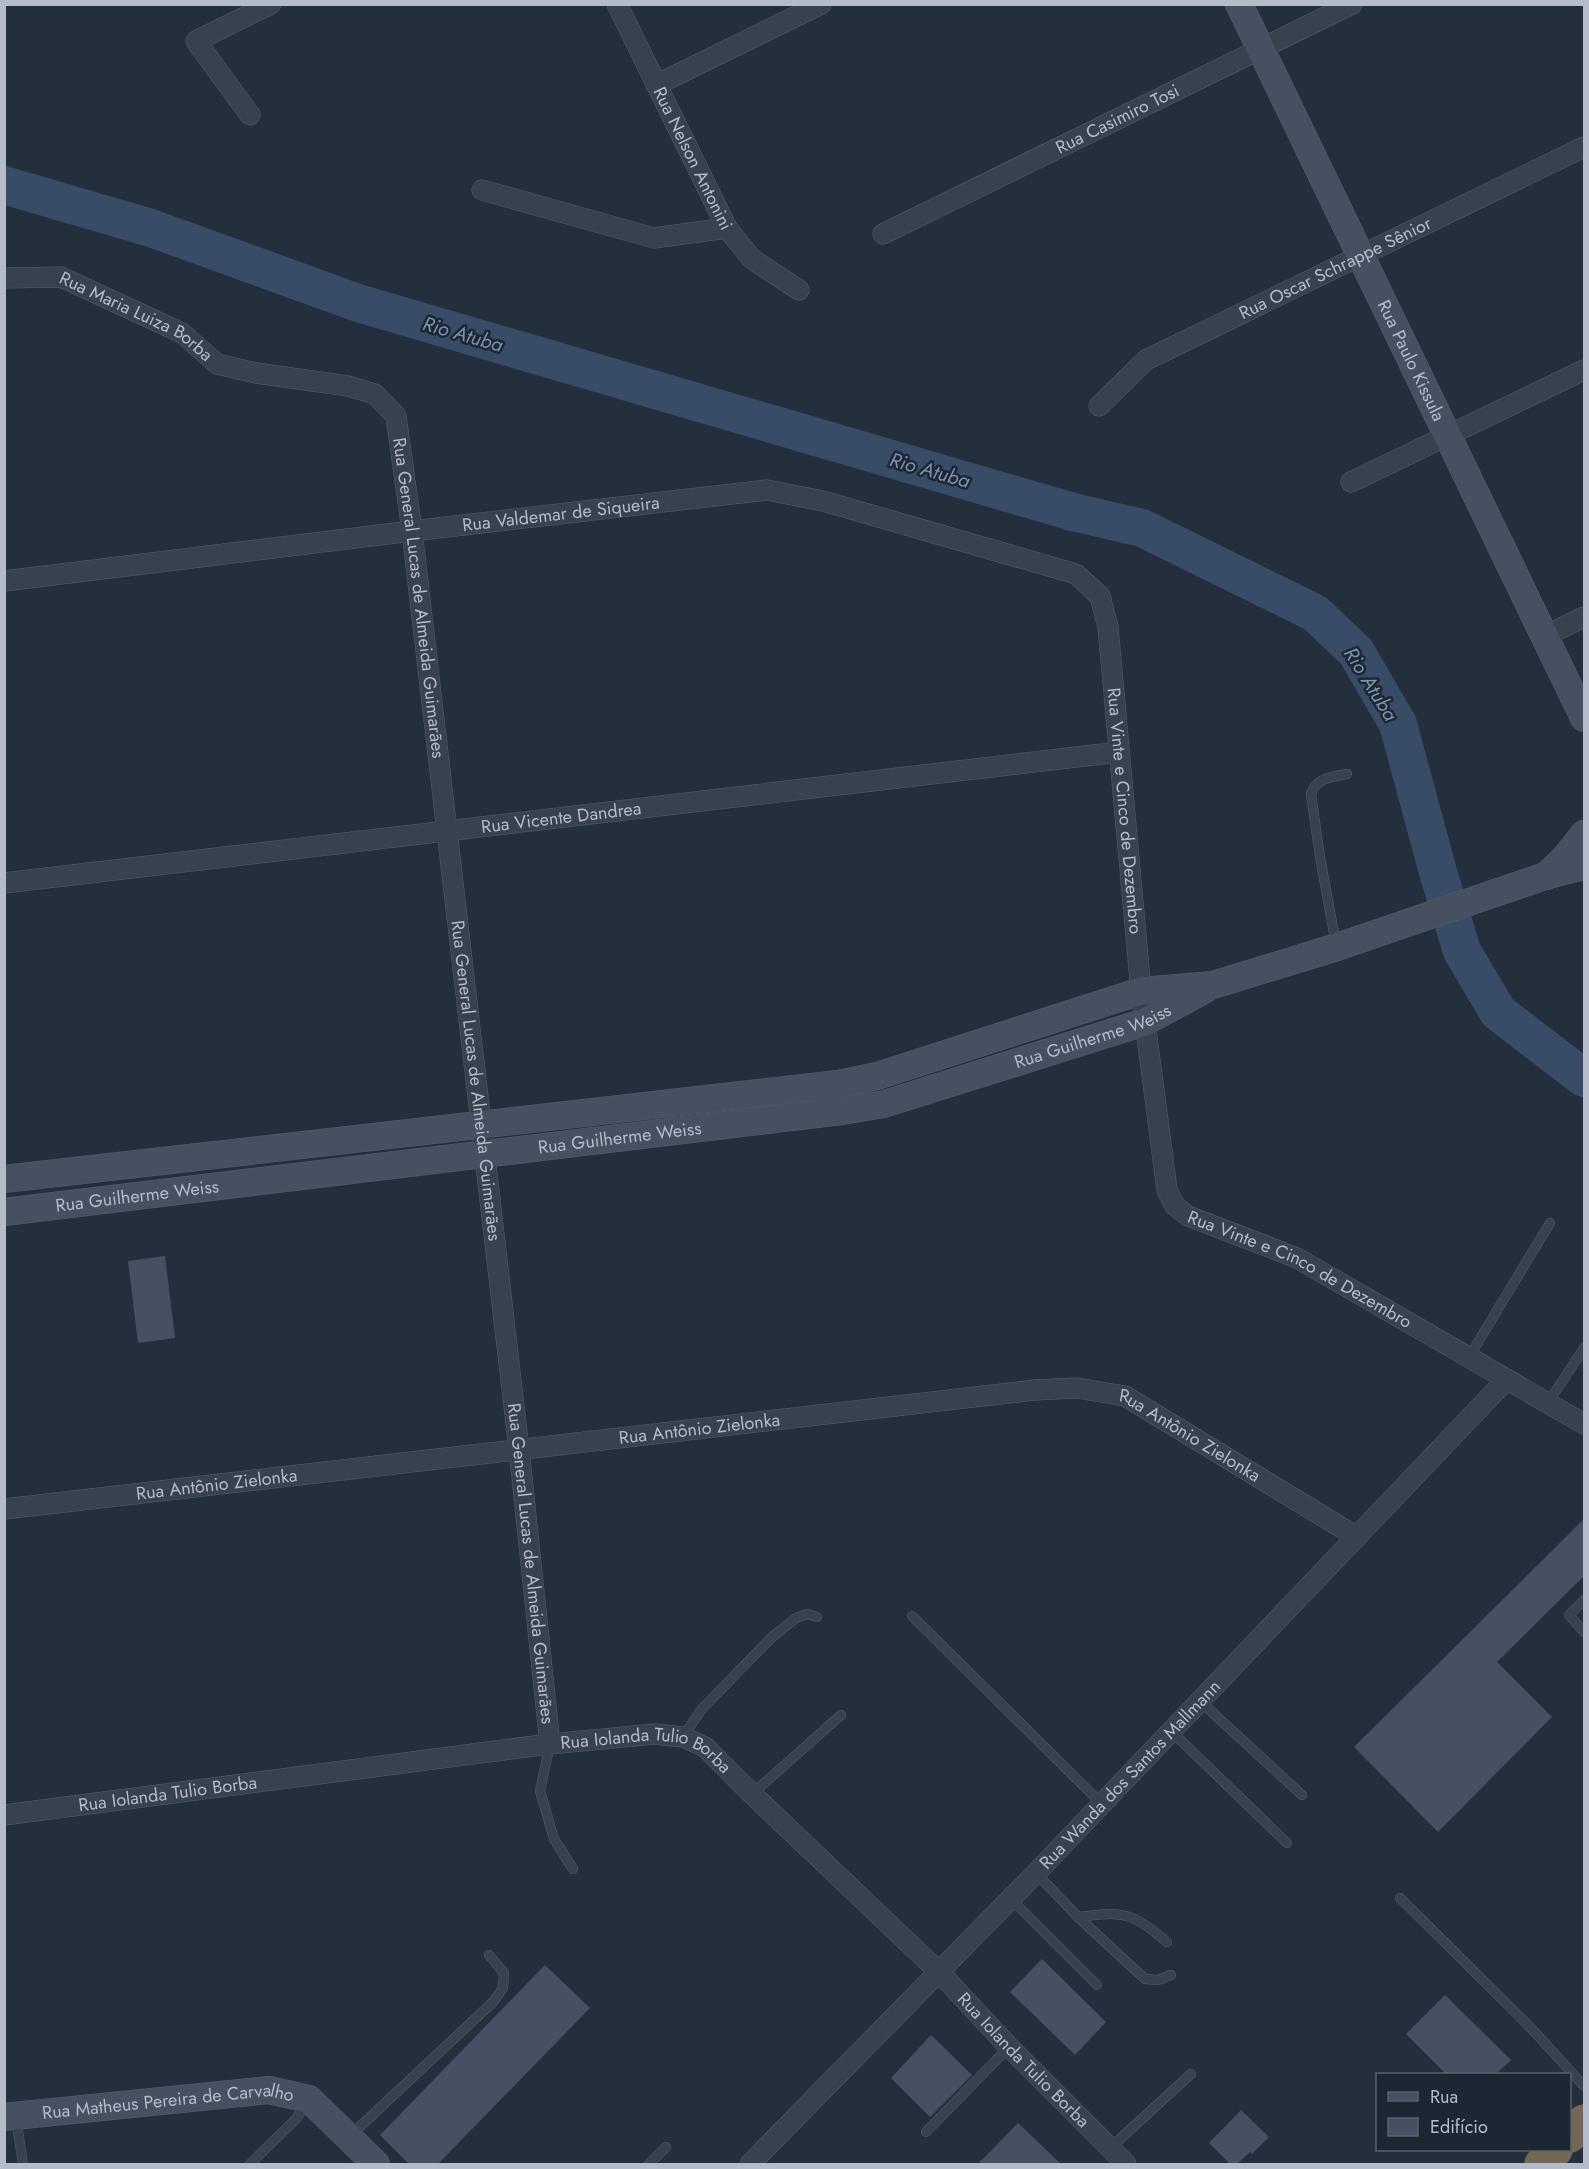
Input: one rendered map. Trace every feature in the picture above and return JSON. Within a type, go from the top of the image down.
[{"type":"highway","points":[[1571,2134],[1584,2121]]},
{"type":"highway","points":[[1541,2164],[1555,2151]]},
{"type":"street","points":[[250,115],[196,41],[271,4]]},
{"type":"street","name":"Rua Nelson Antonini","points":[[616,4],[727,228],[752,259],[799,290]]},
{"type":"street","points":[[656,85],[821,4]]},
{"type":"street","name":"Rua Paulo Kissula","points":[[1239,4],[1584,718]]},
{"type":"street","name":"Rua Casimiro Tosi","points":[[884,234],[1352,4]]},
{"type":"street","name":"Rua Oscar Schrappe Sênior","points":[[1099,406],[1146,360],[1584,147]]},
{"type":"street","points":[[482,190],[654,238],[727,228]]},
{"type":"street","name":"Rua Maria Luiza Borba","points":[[4,278],[61,277],[182,333],[217,364],[256,373],[348,387],[375,394],[396,416]]},
{"type":"street","points":[[1351,482],[1584,370]]},
{"type":"street","name":"Rua General Lucas de Almeida Guimarães","points":[[396,416],[412,531],[519,1449],[550,1744]]},
{"type":"street","name":"Rua Valdemar de Siqueira","points":[[4,581],[767,490],[823,501],[1077,574],[1100,596]]},
{"type":"street","name":"Rua Vinte e Cinco de Dezembro","points":[[1100,596],[1108,627],[1141,991],[1167,1190],[1175,1206],[1188,1216],[1207,1225],[1297,1258],[1584,1424]]},
{"type":"street","points":[[1545,636],[1584,617]]},
{"type":"street","name":"Rua Vicente Dandrea","points":[[4,883],[1119,752]]},
{"type":"street","points":[[1533,880],[1565,858],[1584,834]]},
{"type":"street","name":"Rua Guilherme Weiss","points":[[4,1212],[484,1155],[884,1104],[1145,1022],[1213,985],[1337,947],[1533,880],[1584,866]]},
{"type":"street","name":"Rua Guilherme Weiss","points":[[4,1179],[838,1084],[877,1076],[1141,991],[1213,985]]},
{"type":"street","name":"Rua Wanda dos Santos Mallmann","points":[[750,2164],[1011,1899],[1508,1379]]},
{"type":"street","name":"Rua Antônio Zielonka","points":[[4,1509],[1035,1390],[1077,1388],[1125,1396],[1358,1538]]},
{"type":"street","name":"Rua Iolanda Tulio Borba","points":[[4,1815],[550,1744],[655,1734],[683,1737],[705,1747],[939,1972],[1009,2047],[1126,2164]]},
{"type":"street","name":"Rua Matheus Pereira de Carvalho","points":[[10,2116],[269,2091],[309,2098],[376,2164]]},
{"type":"lane","points":[[1337,947],[1311,794],[1313,787],[1319,782],[1347,774]]},
{"type":"lane","points":[[1469,1357],[1550,1223]]},
{"type":"lane","points":[[1548,1403],[1584,1347]]},
{"type":"lane","points":[[1584,1600],[1569,1615],[1584,1632]]},
{"type":"lane","points":[[683,1737],[701,1710],[771,1638],[796,1618],[807,1614],[817,1617]]},
{"type":"lane","points":[[912,1616],[1102,1804]]},
{"type":"lane","points":[[1201,1702],[1302,1795]]},
{"type":"lane","points":[[752,1794],[841,1715]]},
{"type":"lane","points":[[1172,1732],[1287,1843]]},
{"type":"lane","points":[[550,1744],[540,1791],[554,1839],[573,1869]]},
{"type":"lane","points":[[1036,1873],[1078,1917],[1145,1979],[1158,1980],[1171,1975]]},
{"type":"lane","points":[[1400,1898],[1531,2028],[1584,2086]]},
{"type":"lane","points":[[1011,1899],[1097,1985]]},
{"type":"lane","points":[[1078,1917],[1104,1913],[1125,1914],[1145,1923],[1167,1942]]},
{"type":"lane","points":[[349,2137],[494,2001],[503,1988],[504,1973],[489,1955]]},
{"type":"lane","points":[[926,2132],[1009,2047]]},
{"type":"lane","points":[[1110,2148],[1191,2074]]},
{"type":"lane","points":[[250,2164],[296,2119],[309,2098]]},
{"type":"lane","points":[[10,2116],[23,2164]]},
{"type":"lane","points":[[649,2164],[666,2147]]},
{"type":"building","points":[[165,1256],[175,1338],[138,1343],[128,1261]]},
{"type":"building","points":[[1584,1519],[1584,1576],[1497,1662],[1552,1717],[1438,1832],[1354,1747]]},
{"type":"building","points":[[1042,1959],[1106,2022],[1075,2055],[1010,1992]]},
{"type":"building","points":[[545,1965],[590,2008],[438,2164],[409,2164],[380,2135]]},
{"type":"building","points":[[1445,1995],[1511,2060],[1497,2073],[1445,2073],[1406,2034]]},
{"type":"building","points":[[931,2035],[972,2075],[930,2117],[891,2078]]},
{"type":"building","points":[[1241,2110],[1269,2137],[1252,2154],[1250,2152],[1237,2164],[1230,2164],[1209,2143]]},
{"type":"building","points":[[1018,2123],[1061,2164],[978,2164]]},
{"type":"waterway","name":"Rio Atuba","points":[[4,185],[151,228],[358,303],[1073,512],[1142,528],[1315,613],[1356,652],[1398,724],[1462,951],[1498,1012],[1584,1078]]}]
